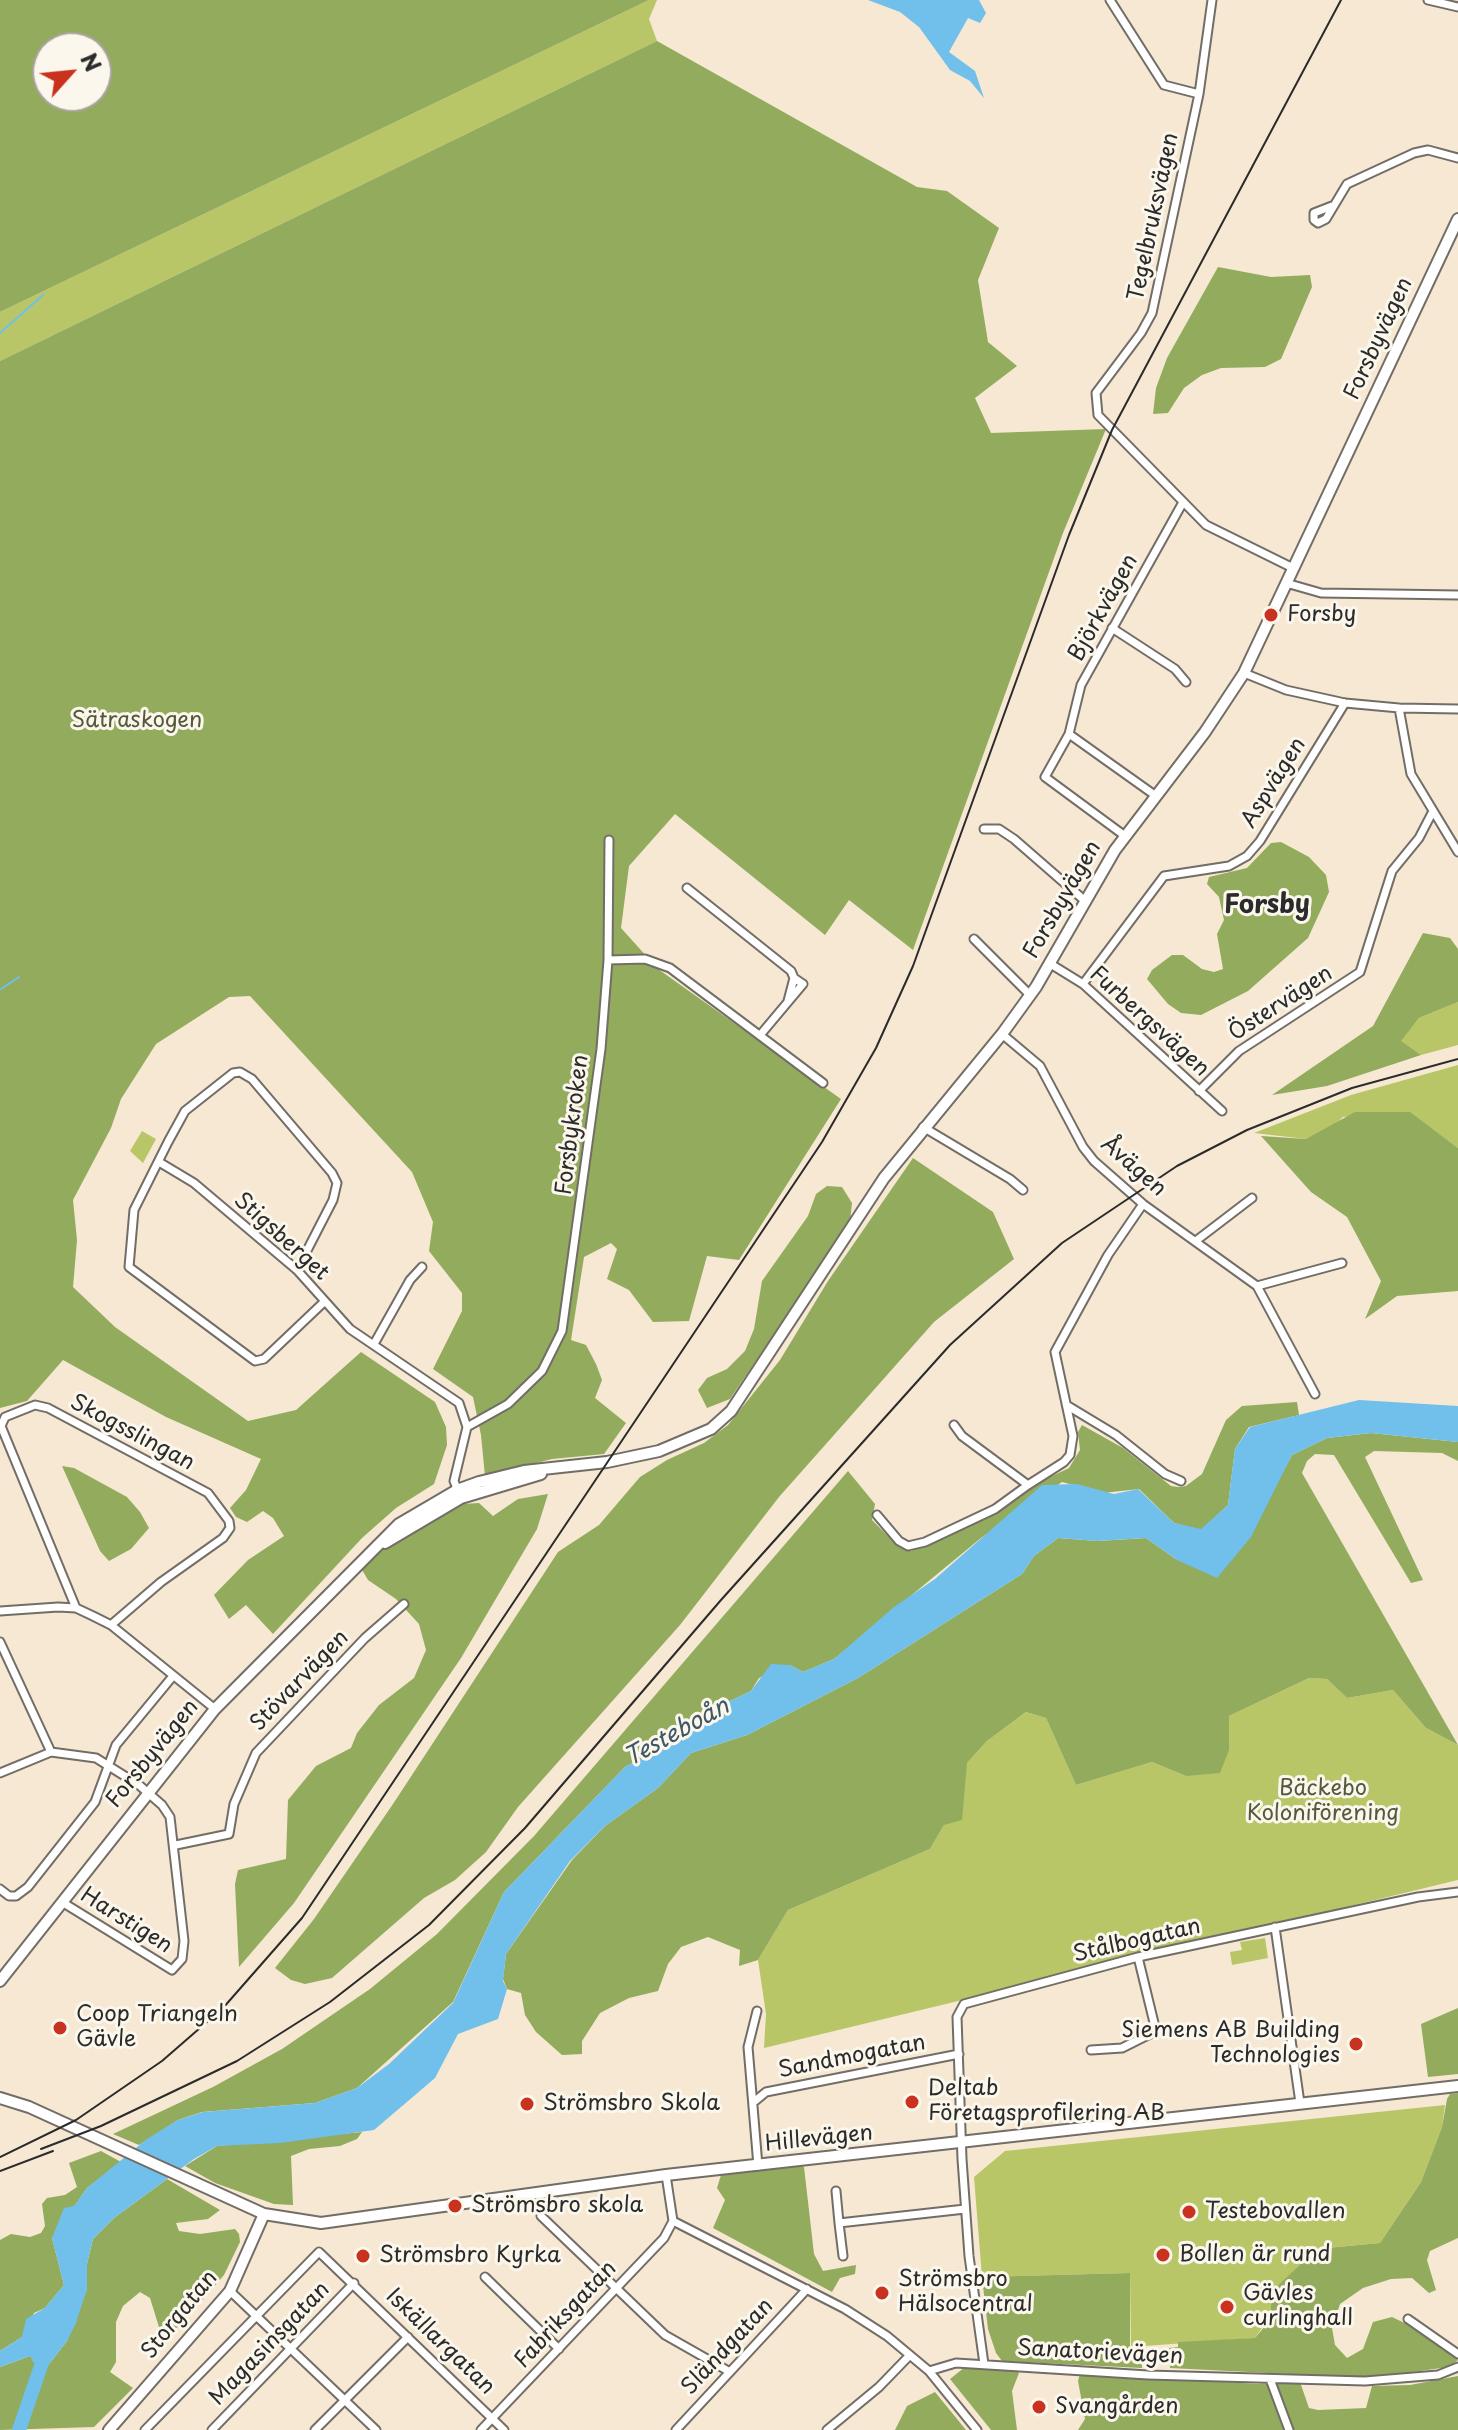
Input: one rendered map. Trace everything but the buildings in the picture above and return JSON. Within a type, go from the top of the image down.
[{"type":"street","points":[[1110,0],[1164,85],[1199,94]]},
{"type":"street","name":"Tegelbruksvägen","points":[[1212,0],[1199,94],[1152,313],[1141,333],[1096,393],[1098,415],[1182,504],[1206,525],[1293,568]]},
{"type":"street","points":[[1428,0],[1458,7]]},
{"type":"street","points":[[1332,206],[1347,184],[1414,153],[1428,150],[1458,158]]},
{"type":"street","name":"Forsbyvägen","points":[[0,1981],[215,1709],[355,1567],[459,1494],[566,1466],[647,1455],[699,1436],[720,1422],[740,1398],[756,1369],[835,1257],[884,1178],[1002,1034],[1030,995],[1125,836],[1223,709],[1244,673],[1458,219]]},
{"type":"street","name":"Björkvägen","points":[[1125,836],[1045,777],[1069,734],[1081,685],[1182,504]]},
{"type":"street","points":[[1286,583],[1321,593],[1458,595]]},
{"type":"street","points":[[1112,628],[1175,669],[1186,682]]},
{"type":"street","points":[[1244,673],[1286,690],[1345,703],[1458,709]]},
{"type":"street","name":"Aspvägen","points":[[1083,984],[1164,876],[1229,866],[1247,856],[1260,841],[1345,703]]},
{"type":"street","points":[[1399,708],[1411,774],[1458,852]]},
{"type":"street","points":[[1069,734],[1156,796]]},
{"type":"street","name":"Östervägen","points":[[1199,1091],[1239,1051],[1360,972],[1392,871],[1419,838],[1432,813]]},
{"type":"street","points":[[984,829],[999,829],[1014,839],[1084,900]]},
{"type":"street","name":"Forsbykroken","points":[[467,1427],[508,1404],[542,1371],[562,1331],[601,1049],[608,960],[609,840]]},
{"type":"street","points":[[687,888],[803,984],[761,1034]]},
{"type":"street","points":[[974,939],[1030,995]]},
{"type":"street","points":[[608,960],[645,959],[670,968],[823,1083]]},
{"type":"street","name":"Furbergsvägen","points":[[1049,963],[1083,984],[1222,1111]]},
{"type":"street","name":"Åvägen","points":[[1002,1034],[1040,1066],[1083,1147],[1094,1161],[1143,1204],[1257,1286],[1315,1394]]},
{"type":"street","points":[[297,1270],[333,1200],[337,1183],[316,1153],[246,1075],[240,1072],[226,1076],[185,1111],[132,1221],[127,1259],[140,1277],[255,1361],[264,1359],[324,1302]]},
{"type":"street","points":[[923,1127],[1023,1190]]},
{"type":"street","name":"Stigsberget","points":[[159,1162],[194,1183],[297,1270],[350,1329],[459,1403],[467,1427]]},
{"type":"street","points":[[1197,1240],[1252,1198]]},
{"type":"street","points":[[877,1515],[899,1541],[908,1546],[925,1542],[995,1509],[1070,1455],[1073,1436],[1055,1352],[1108,1255],[1143,1204]]},
{"type":"street","points":[[1257,1286],[1342,1263]]},
{"type":"street","points":[[374,1344],[410,1280],[422,1267]]},
{"type":"street","name":"Skogsslingan","points":[[76,1608],[1,1426],[5,1417],[35,1405],[48,1408],[208,1493],[229,1521],[230,1528],[223,1538],[161,1582],[111,1625]]},
{"type":"street","points":[[1068,1406],[1116,1435],[1165,1474],[1181,1481]]},
{"type":"street","points":[[954,1425],[962,1436],[1028,1485]]},
{"type":"street","points":[[459,1494],[454,1481],[467,1427]]},
{"type":"street","name":"Stövarvägen","points":[[176,1845],[229,1834],[234,1804],[256,1753],[365,1638],[404,1604]]},
{"type":"street","points":[[0,1611],[76,1608],[111,1625],[215,1709]]},
{"type":"street","points":[[0,1642],[51,1752]]},
{"type":"street","points":[[0,1889],[9,1896],[16,1896],[28,1887],[95,1802],[116,1745],[173,1676]]},
{"type":"street","points":[[0,1773],[51,1752],[107,1763],[148,1792],[170,1817],[176,1845]]},
{"type":"street","name":"Harstigen","points":[[62,1902],[172,1970],[184,1951],[176,1845]]},
{"type":"street","name":"Stålbogatan","points":[[984,2364],[965,2209],[958,2012],[968,2002],[1138,1957],[1418,1897],[1458,1892]]},
{"type":"street","points":[[1275,1927],[1300,2103]]},
{"type":"street","points":[[1091,2050],[1122,2048],[1156,2031],[1138,1957]]},
{"type":"street","name":"Sandmogatan","points":[[757,2011],[748,2047],[755,2101],[758,2166]]},
{"type":"street","name":"Sandmogatan","points":[[755,2101],[772,2091],[959,2054]]},
{"type":"street","name":"Hillevägen","points":[[0,2098],[29,2107],[264,2214],[311,2222],[346,2222],[666,2175],[1458,2086]]},
{"type":"street","points":[[666,2175],[673,2221],[853,2313],[929,2371],[977,2430]]},
{"type":"street","points":[[836,2191],[843,2256]]},
{"type":"street","points":[[839,2223],[965,2209]]},
{"type":"street","name":"Storgatan","points":[[109,2430],[230,2291],[264,2214]]},
{"type":"street","points":[[541,2216],[665,2335],[730,2372]]},
{"type":"street","name":"Fabriksgatan","points":[[481,2430],[664,2238],[673,2221]]},
{"type":"street","name":"Iskällargatan","points":[[257,2313],[313,2254],[323,2253],[504,2430]]},
{"type":"street","points":[[485,2277],[559,2349]]},
{"type":"street","name":"Magasinsgatan","points":[[212,2430],[354,2283]]},
{"type":"street","name":"Sländgatan","points":[[676,2430],[807,2289]]},
{"type":"street","points":[[230,2291],[257,2313],[376,2430]]},
{"type":"street","name":"Magasinsgatan","points":[[145,2430],[257,2313]]},
{"type":"street","points":[[1408,2319],[1458,2354]]},
{"type":"street","points":[[315,2430],[408,2337]]},
{"type":"street","points":[[827,2430],[879,2387],[910,2355]]},
{"type":"street","name":"Sanatorievägen","points":[[929,2371],[956,2363],[1270,2379],[1373,2381],[1438,2375],[1458,2367]]},
{"type":"street","points":[[1270,2379],[1289,2430]]},
{"type":"green space","points":[[0,0],[649,0],[0,312]]},
{"type":"green space","points":[[649,0],[657,0],[649,19],[657,41],[0,361],[0,312]]},
{"type":"green space","name":"Sätraskogen","points":[[657,41],[917,187],[947,191],[999,228],[978,280],[988,342],[1017,366],[975,398],[991,433],[1106,429],[1063,533],[913,950],[849,900],[825,935],[675,814],[629,866],[621,928],[658,969],[841,1099],[739,1260],[707,1256],[689,1321],[653,1322],[629,1290],[607,1279],[617,1249],[611,1243],[584,1257],[571,1340],[586,1345],[596,1364],[602,1380],[595,1398],[626,1423],[604,1454],[552,1459],[485,1476],[473,1397],[433,1369],[462,1311],[462,1293],[429,1251],[433,1222],[412,1172],[250,996],[229,997],[156,1044],[121,1099],[111,1128],[73,1200],[77,1240],[73,1287],[115,1327],[248,1421],[296,1410],[361,1352],[435,1402],[446,1427],[447,1445],[434,1484],[396,1508],[362,1538],[273,1634],[246,1605],[229,1619],[214,1595],[248,1560],[284,1536],[273,1518],[263,1511],[247,1522],[236,1517],[230,1508],[246,1490],[261,1459],[166,1417],[63,1360],[27,1401],[0,1408],[0,361]]},
{"type":"green space","points":[[1218,267],[1271,277],[1310,275],[1312,287],[1281,359],[1265,367],[1221,368],[1202,375],[1184,388],[1168,413],[1153,414],[1156,388],[1167,358]]},
{"type":"green space","points":[[1281,842],[1309,857],[1326,875],[1329,892],[1308,938],[1248,991],[1201,1015],[1181,1013],[1168,1004],[1147,979],[1152,970],[1172,955],[1183,955],[1202,969],[1214,972],[1223,969],[1217,934],[1224,920],[1219,897],[1207,884],[1209,877],[1247,868],[1271,843]]},
{"type":"green space","points":[[1423,933],[1450,938],[1458,949],[1458,1002],[1419,1018],[1401,1041],[1421,1055],[1327,1086],[1272,1095],[1373,1026]]},
{"type":"green space","points":[[1458,1002],[1458,1045],[1421,1055],[1400,1041],[1419,1018]]},
{"type":"green space","points":[[1458,1065],[1458,1148],[1409,1112],[1343,1117],[1330,1129],[1306,1139],[1254,1133],[1351,1095]]},
{"type":"green space","points":[[1355,1112],[1410,1112],[1458,1148],[1458,1291],[1397,1296],[1365,1319],[1381,1281],[1347,1217],[1311,1192],[1261,1136],[1306,1139]]},
{"type":"green space","points":[[142,1131],[156,1139],[143,1163],[130,1151]]},
{"type":"green space","points":[[913,1158],[993,1212],[1014,1259],[934,1322],[779,1497],[680,1625],[518,1807],[486,1852],[455,1880],[424,1898],[332,1978],[305,1984],[291,1980],[275,1968],[314,1919],[393,1804],[558,1552],[599,1525],[640,1477],[704,1443],[728,1425],[780,1360],[828,1281]]},
{"type":"green space","points":[[827,1186],[842,1187],[852,1203],[850,1222],[730,1399],[707,1408],[698,1390],[707,1378],[727,1369],[745,1351],[754,1329],[762,1281],[808,1216],[816,1194]]},
{"type":"green space","points":[[1297,1402],[1299,1415],[1249,1427],[1235,1449],[1228,1505],[1201,1530],[1174,1523],[1139,1489],[1103,1493],[1062,1482],[981,1538],[834,1659],[803,1672],[790,1665],[759,1678],[751,1691],[728,1702],[686,1736],[625,1767],[504,1892],[453,2002],[357,2088],[315,2103],[202,2112],[178,2120],[139,2145],[113,2134],[213,2087],[282,2049],[370,1989],[437,1934],[534,1836],[848,1471],[875,1504],[872,1520],[897,1545],[911,1551],[997,1512],[1029,1487],[1069,1468],[1080,1450],[1078,1432],[1082,1425],[1123,1448],[1171,1486],[1178,1487],[1186,1486],[1202,1474],[1226,1420],[1242,1406]]},
{"type":"green space","points":[[1371,1433],[1458,1442],[1458,1461],[1442,1453],[1374,1451],[1365,1457],[1423,1580],[1411,1583],[1334,1455],[1315,1454],[1307,1461],[1302,1473],[1458,1745],[1426,1728],[1393,1690],[1347,1698],[1327,1679],[1309,1678],[1229,1716],[1229,1750],[1220,1773],[1186,1776],[1152,1762],[1076,1785],[1046,1718],[1026,1712],[987,1741],[967,1763],[962,1820],[944,1825],[930,1849],[788,1910],[758,1960],[739,1966],[740,1950],[708,1937],[681,1947],[668,1964],[658,1991],[629,1998],[600,2013],[582,2041],[582,2054],[562,2055],[536,2032],[525,2015],[521,1993],[507,1989],[503,1979],[506,1954],[572,1860],[605,1826],[658,1788],[691,1753],[747,1735],[858,1678],[1022,1574],[1034,1556],[1058,1538],[1098,1541],[1146,1538],[1177,1560],[1284,1470],[1292,1455],[1327,1438]]},
{"type":"green space","points":[[62,1466],[74,1468],[127,1497],[140,1512],[149,1528],[131,1549],[109,1561],[100,1551]]},
{"type":"green space","points":[[548,1494],[537,1529],[461,1658],[294,1903],[239,1967],[235,1884],[238,1870],[286,1859],[288,1800],[316,1766],[351,1748],[357,1733],[379,1705],[414,1678],[426,1650],[419,1624],[396,1599],[368,1580],[361,1568],[376,1553],[463,1504],[479,1503],[493,1516],[518,1499]]},
{"type":"green space","name":"Bäckebo Koloniförening","points":[[1309,1678],[1327,1679],[1347,1698],[1393,1690],[1426,1728],[1458,1745],[1458,1880],[764,2048],[766,2014],[758,1960],[788,1910],[930,1849],[944,1825],[967,1763],[987,1741],[1026,1712],[1046,1718],[1076,1785],[1152,1762],[1186,1776],[1229,1750],[1229,1716]]},
{"type":"green space","points":[[1265,1938],[1268,1958],[1232,1965],[1230,1952],[1242,1950],[1240,1942]]},
{"type":"green space","points":[[1458,2008],[1458,2074],[1428,2077],[1421,2024]]},
{"type":"green space","points":[[1458,2093],[1458,2238],[1430,2251],[1427,2260],[1436,2290],[1429,2293],[1412,2278],[1391,2279],[1363,2288],[1340,2304],[1332,2328],[1335,2345],[1347,2358],[1363,2349],[1373,2322],[1392,2317],[1417,2329],[1458,2360],[1449,2367],[1368,2378],[1170,2368],[1169,2348],[1178,2347],[1178,2342],[1255,2338],[1271,2319],[1271,2292],[1317,2249],[1380,2243],[1421,2182],[1442,2127],[1447,2099],[1450,2094]]},
{"type":"green space","name":"Testebovallen","points":[[1445,2105],[1442,2127],[1421,2182],[1380,2243],[1317,2249],[1255,2338],[1131,2347],[1130,2273],[982,2277],[974,2177],[1005,2151]]},
{"type":"green space","points":[[362,2132],[357,2139],[340,2146],[309,2149],[291,2156],[293,2205],[274,2204],[215,2183],[185,2166],[217,2146]]},
{"type":"green space","points":[[101,2151],[121,2162],[87,2188],[52,2238],[64,2285],[45,2308],[34,2313],[22,2337],[0,2351],[0,2240],[11,2234],[30,2237],[41,2233],[45,2226],[42,2204],[47,2198],[65,2195],[77,2187],[69,2163]]},
{"type":"green space","points":[[799,2165],[804,2167],[814,2254],[823,2271],[856,2265],[855,2274],[840,2278],[832,2292],[713,2228],[725,2200],[717,2188],[721,2175]]},
{"type":"green space","points":[[167,2179],[220,2210],[208,2219],[176,2223],[179,2231],[200,2234],[235,2229],[239,2234],[240,2242],[224,2275],[180,2326],[168,2332],[159,2327],[150,2298],[140,2292],[123,2306],[116,2322],[116,2362],[110,2372],[133,2388],[94,2427],[0,2430],[0,2367],[30,2356],[46,2368],[67,2341],[87,2289],[87,2264],[93,2239],[114,2218]]},
{"type":"green space","points":[[1130,2273],[1130,2347],[1141,2346],[1142,2368],[1002,2361],[996,2353],[988,2329],[982,2277]]},
{"type":"green space","points":[[965,2367],[1013,2368],[1019,2373],[1012,2391],[1017,2430],[991,2430],[950,2379]]},
{"type":"green space","points":[[1080,2374],[1259,2384],[1300,2382],[1309,2408],[1318,2410],[1366,2408],[1372,2386],[1410,2385],[1458,2376],[1458,2430],[1078,2430],[1085,2419],[1078,2381]]},
{"type":"green space","points":[[935,2392],[966,2430],[895,2430],[907,2406]]},
{"type":"water","points":[[868,0],[979,0],[986,13],[980,23],[968,18],[949,52],[975,71],[984,98],[970,81],[950,70],[919,27],[900,12]]},
{"type":"water","points":[[1359,1400],[1458,1406],[1458,1442],[1371,1433],[1327,1438],[1292,1455],[1251,1537],[1217,1578],[1177,1560],[1146,1538],[1098,1541],[1058,1538],[1034,1556],[1022,1574],[858,1678],[747,1735],[691,1753],[658,1788],[605,1826],[570,1861],[506,1954],[503,1981],[507,1989],[498,2019],[458,2034],[435,2078],[374,2130],[280,2143],[217,2146],[194,2159],[114,2218],[93,2239],[87,2264],[87,2289],[76,2323],[67,2341],[46,2368],[33,2362],[30,2356],[0,2367],[0,2351],[22,2337],[26,2319],[45,2308],[64,2285],[52,2238],[64,2208],[74,2206],[87,2188],[147,2139],[178,2120],[203,2112],[315,2103],[357,2088],[389,2064],[453,2003],[504,1892],[625,1767],[686,1736],[728,1702],[751,1691],[771,1664],[790,1665],[803,1672],[834,1659],[894,1607],[935,1579],[1042,1485],[1077,1484],[1114,1494],[1138,1489],[1174,1523],[1201,1529],[1228,1505],[1235,1449],[1250,1427]]},
{"type":"waterway","points":[[0,333],[43,295]]},
{"type":"waterway","points":[[1,989],[19,977]]},
{"type":"waterway","name":"Testeboån","points":[[19,2430],[46,2351]]},
{"type":"railway","points":[[0,2157],[76,2120],[162,2061],[223,2008],[302,1918],[822,1142],[876,1048],[913,966],[1069,535],[1112,430],[1341,0]]},
{"type":"railway","points":[[41,2149],[101,2126],[237,2061],[330,2002],[429,1925],[525,1828],[721,1600],[950,1345],[1062,1243],[1177,1166],[1247,1130],[1352,1088],[1458,1059]]},
{"type":"railway","points":[[0,2171],[53,2151]]},
{"type":"place","name":"Forsby","points":[[1271,615]]},
{"type":"place","name":"Coop Triangeln Gävle","points":[[60,2028]]},
{"type":"place","name":"Siemens AB Building Technologies","points":[[1356,2044]]},
{"type":"place","name":"Deltab Företagsprofilering AB","points":[[912,2102]]},
{"type":"place","name":"Strömsbro Skola","points":[[527,2104]]},
{"type":"place","name":"Strömsbro skola","points":[[455,2206]]},
{"type":"place","name":"Testebovallen","points":[[1189,2212]]},
{"type":"place","name":"Bollen är rund","points":[[1163,2255]]},
{"type":"place","name":"Strömsbro Kyrka","points":[[363,2256]]},
{"type":"place","name":"Strömsbro Hälsocentral","points":[[882,2293]]},
{"type":"place","name":"Gävles curlinghall","points":[[1227,2307]]},
{"type":"place","name":"Svangården","points":[[1039,2407]]},
{"type":"district","name":"Forsby","points":[[1267,906]]}]
